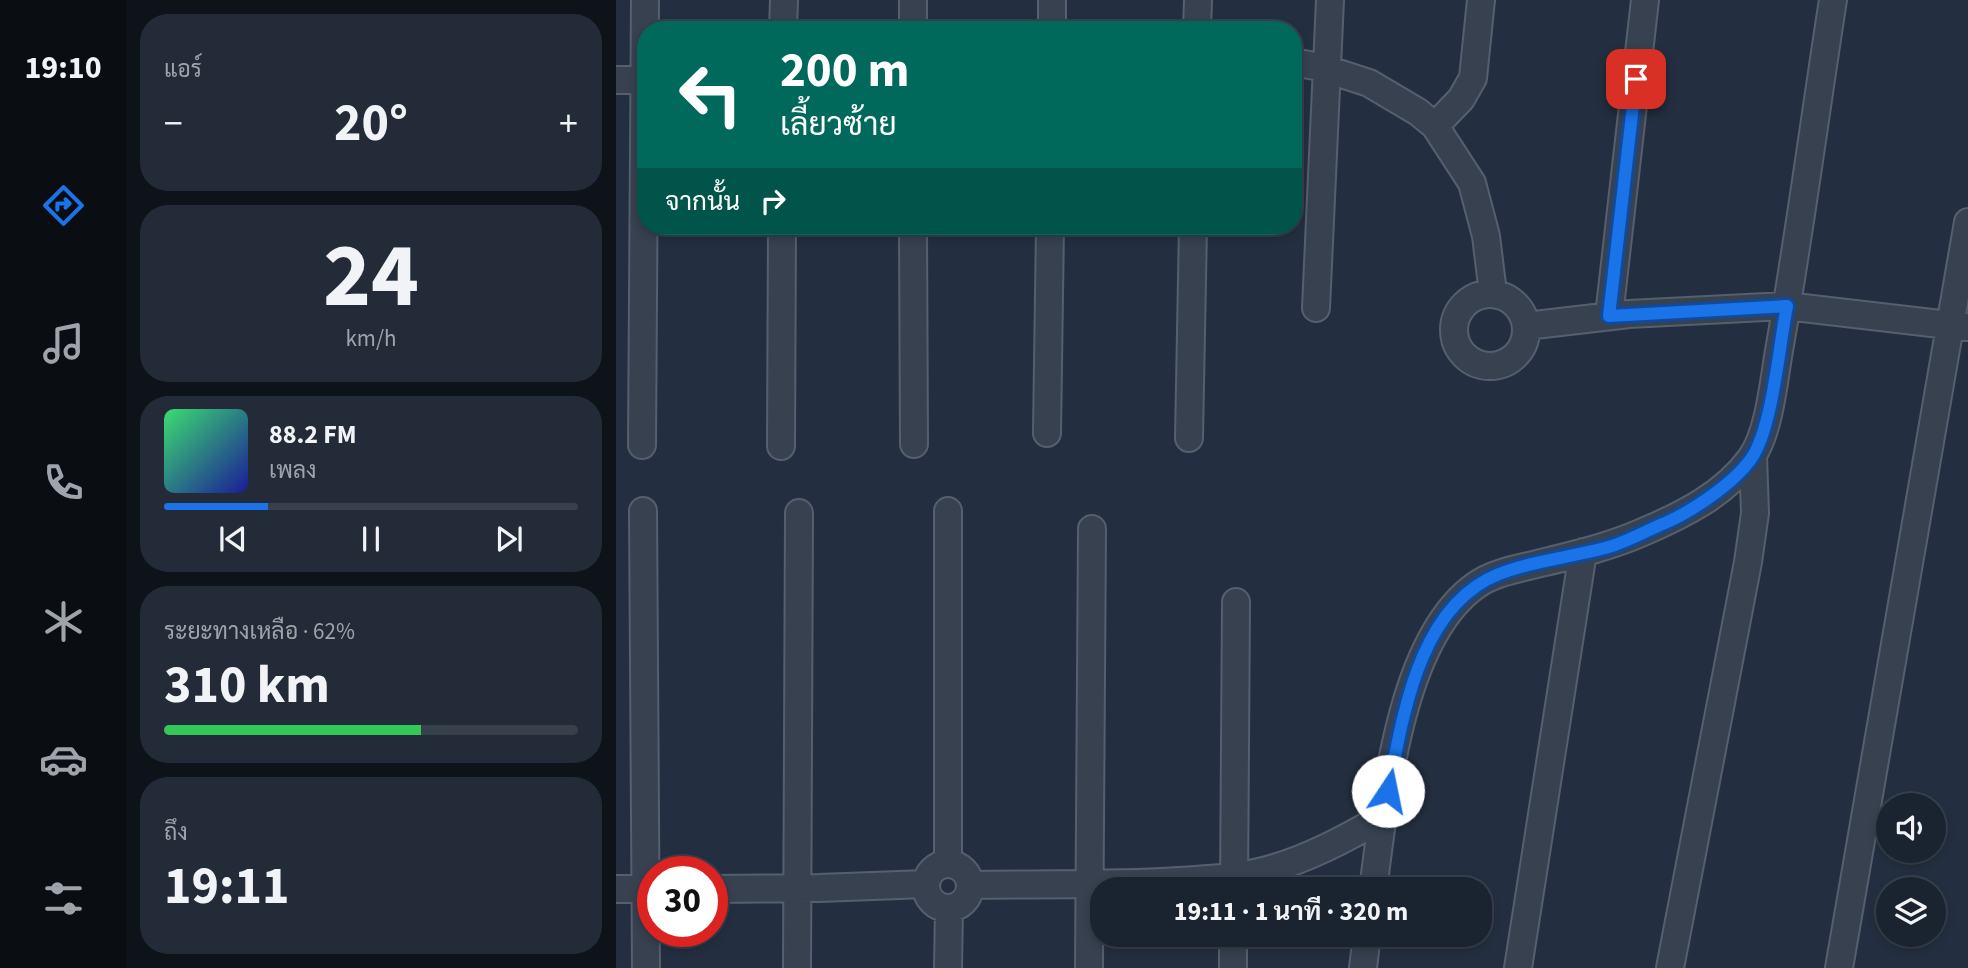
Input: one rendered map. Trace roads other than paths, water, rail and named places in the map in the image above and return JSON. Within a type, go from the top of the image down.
[{"type":"street","points":[[645,0],[645,21]]},
{"type":"street","points":[[783,21],[784,0]]},
{"type":"street","points":[[913,0],[913,21]]},
{"type":"street","points":[[1052,0],[1052,21]]},
{"type":"street","points":[[1197,21],[1198,0]]},
{"type":"street","points":[[1316,308],[1330,0]]},
{"type":"street","points":[[1435,126],[1461,99],[1473,78],[1481,0]]},
{"type":"street","points":[[1609,316],[1645,0]]},
{"type":"street","points":[[1375,877],[1383,817],[1403,715],[1422,656],[1446,615],[1475,585],[1500,573],[1613,545],[1682,516],[1722,488],[1753,456],[1766,423],[1787,306],[1833,0]]},
{"type":"street","points":[[1302,64],[1369,83],[1418,112],[1435,126],[1472,183],[1486,236],[1493,293]]},
{"type":"street","points":[[616,80],[637,80]]},
{"type":"street","points":[[1839,968],[1959,326],[1968,222]]},
{"type":"street","points":[[642,444],[644,235]]},
{"type":"street","points":[[780,446],[782,235]]},
{"type":"street","points":[[913,235],[914,444]]},
{"type":"street","points":[[1047,433],[1050,235]]},
{"type":"street","points":[[1189,438],[1193,235]]},
{"type":"street","points":[[1493,293],[1505,296],[1515,304],[1523,314],[1526,326],[1522,348],[1505,363],[1494,366],[1472,361],[1457,345],[1454,334],[1455,321],[1469,300],[1493,293]]},
{"type":"street","points":[[1526,326],[1609,316],[1787,306],[1959,326]]},
{"type":"street","points":[[1670,968],[1748,562],[1755,513],[1753,456]]},
{"type":"street","points":[[643,511],[648,856]]},
{"type":"street","points":[[948,511],[948,864]]},
{"type":"street","points":[[797,968],[799,513]]},
{"type":"street","points":[[1090,877],[1092,529]]},
{"type":"street","points":[[1518,968],[1583,552]]},
{"type":"street","points":[[1234,877],[1236,602]]},
{"type":"street","points":[[1248,877],[1336,844],[1383,817]]},
{"type":"street","points":[[948,864],[967,874],[970,885],[968,896],[960,905],[949,908],[932,901],[926,884],[929,873],[937,866],[948,864]]},
{"type":"street","points":[[728,889],[926,884]]},
{"type":"street","points":[[970,885],[1090,884],[1089,968]]},
{"type":"street","points":[[616,889],[637,889]]},
{"type":"street","points":[[948,968],[949,908]]},
{"type":"street","points":[[646,968],[647,947]]},
{"type":"street","points":[[1233,947],[1233,968]]},
{"type":"street","points":[[1363,968],[1365,947]]}]
